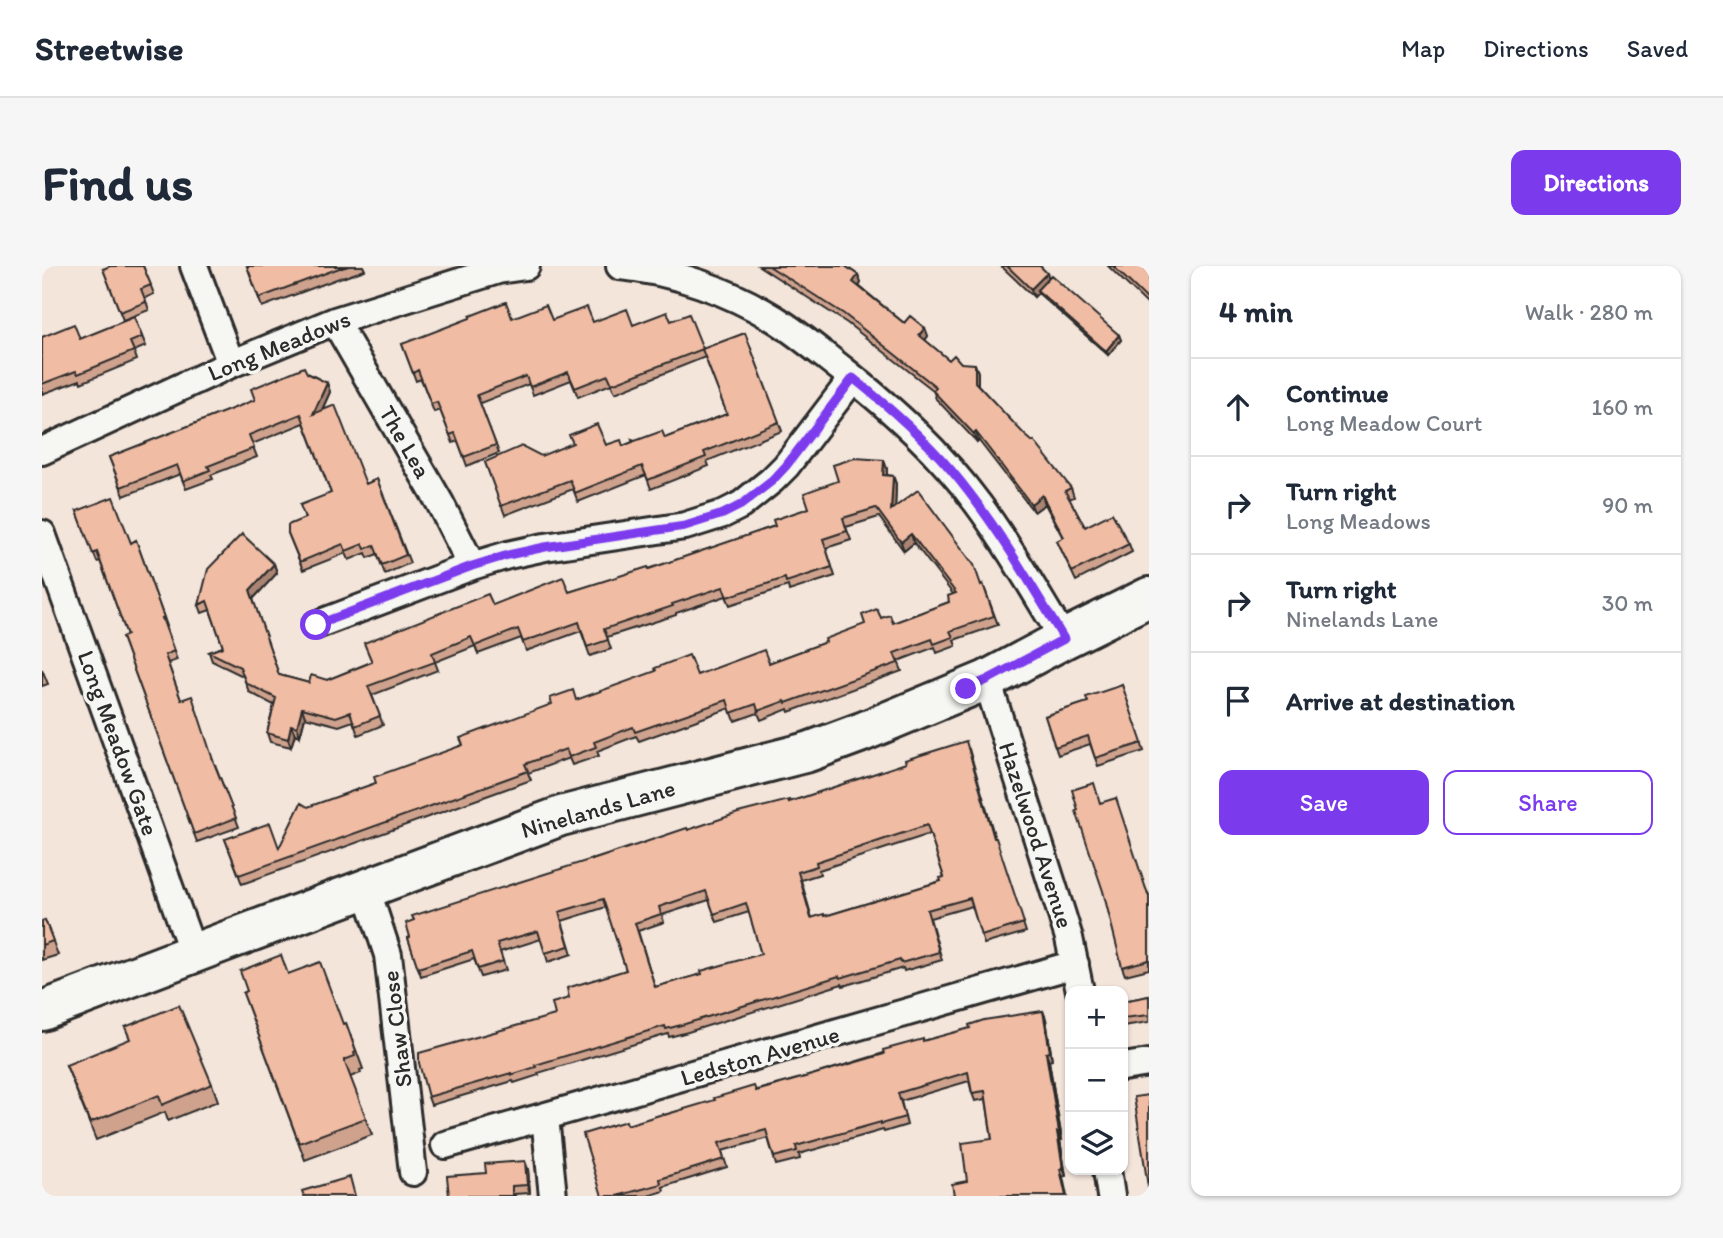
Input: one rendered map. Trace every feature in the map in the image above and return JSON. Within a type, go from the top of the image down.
[{"type":"street","points":[[194,266],[230,364]]},
{"type":"street","name":"Long Meadows","points":[[42,451],[230,364],[445,276],[526,266]]},
{"type":"street","points":[[620,266],[687,280],[746,303],[800,337],[896,414],[950,469],[978,504],[1064,639]]},
{"type":"street","name":"The Lea","points":[[335,321],[440,503],[472,566]]},
{"type":"street","points":[[316,625],[508,555],[685,526],[723,514],[772,481],[853,378]]},
{"type":"street","name":"Long Meadow Gate","points":[[42,534],[193,953]]},
{"type":"street","name":"Ninelands Lane","points":[[42,1011],[561,816],[808,752],[862,732],[987,680],[1149,597]]},
{"type":"street","name":"Hazelwood Avenue","points":[[987,680],[1061,912],[1079,986]]},
{"type":"street","name":"Shaw Close","points":[[366,888],[388,955],[413,1172]]},
{"type":"street","name":"Ledston Avenue","points":[[445,1145],[1075,964]]},
{"type":"street","points":[[1128,1066],[1149,1063]]},
{"type":"street","points":[[545,1117],[553,1196]]},
{"type":"street","points":[[1108,1175],[1111,1196]]},
{"type":"building","points":[[110,266],[143,266],[151,285],[141,289],[146,302],[120,312],[103,269]]},
{"type":"building","points":[[247,266],[349,266],[259,298]]},
{"type":"building","points":[[769,266],[845,266],[858,275],[853,282],[904,323],[910,316],[925,328],[919,335],[949,360],[954,355],[961,363],[975,364],[975,382],[1025,435],[1034,441],[1071,488],[1065,491],[1085,527],[1112,513],[1129,544],[1072,572],[1057,541],[1064,537],[1042,495],[1031,504],[976,432],[974,434],[933,391],[936,387],[844,314]]},
{"type":"building","points":[[1007,266],[1040,266],[1047,273],[1031,289]]},
{"type":"building","points":[[1113,266],[1143,266],[1149,272],[1149,301]]},
{"type":"building","points":[[1051,275],[1119,335],[1106,351],[1037,290]]},
{"type":"building","points":[[506,302],[512,318],[546,305],[552,320],[587,307],[593,322],[627,309],[633,325],[667,312],[671,321],[689,314],[703,349],[612,384],[608,375],[575,388],[568,372],[530,387],[526,376],[477,395],[496,445],[464,457],[455,433],[450,435],[437,402],[431,404],[418,370],[413,373],[402,344]]},
{"type":"building","points":[[134,317],[142,337],[130,342],[134,351],[78,374],[76,371],[42,384],[42,337],[74,324],[80,339]]},
{"type":"building","points":[[745,333],[779,422],[704,452],[706,457],[648,480],[642,466],[575,493],[570,480],[501,506],[485,462],[522,446],[541,456],[573,443],[569,435],[597,424],[606,445],[621,440],[623,446],[633,442],[632,440],[662,431],[665,438],[727,414],[702,349]]},
{"type":"building","points":[[304,367],[307,373],[327,383],[313,414],[335,405],[366,484],[377,479],[406,555],[382,565],[374,545],[365,549],[363,544],[346,551],[343,544],[300,562],[288,533],[288,525],[305,518],[300,505],[331,493],[301,414],[249,435],[254,448],[208,466],[210,470],[183,481],[177,465],[121,487],[109,457],[255,400],[251,389]]},
{"type":"building","points":[[855,458],[884,460],[883,475],[893,476],[891,510],[918,490],[974,565],[994,616],[950,631],[953,637],[934,644],[932,639],[894,653],[898,663],[786,703],[785,701],[758,711],[756,704],[731,713],[727,700],[635,732],[633,727],[594,742],[596,747],[569,757],[566,749],[525,764],[528,771],[239,875],[225,839],[270,823],[279,848],[301,803],[308,807],[376,783],[374,777],[463,745],[460,738],[552,704],[550,698],[573,690],[576,700],[656,671],[655,668],[689,655],[697,675],[764,650],[769,663],[865,624],[862,615],[877,609],[881,618],[890,615],[893,623],[949,602],[948,596],[956,593],[911,534],[901,542],[876,508],[843,518],[847,531],[823,539],[832,567],[786,582],[785,578],[727,597],[723,587],[604,629],[608,640],[587,647],[579,622],[523,642],[518,629],[475,646],[471,637],[432,653],[435,662],[368,686],[380,716],[355,726],[350,712],[336,717],[302,708],[297,727],[291,725],[288,739],[267,733],[276,698],[246,683],[240,667],[209,652],[223,647],[207,601],[199,605],[208,569],[242,534],[274,564],[250,590],[279,675],[309,683],[311,675],[327,680],[372,662],[364,643],[488,594],[493,605],[563,577],[569,592],[648,567],[649,569],[775,526],[773,520],[809,508],[804,493],[838,481],[833,465]]},
{"type":"building","points":[[113,497],[131,543],[136,540],[164,618],[174,651],[165,655],[181,700],[192,696],[236,818],[194,834],[122,637],[127,635],[97,552],[93,554],[77,511]]},
{"type":"building","points":[[1122,685],[1142,743],[1095,758],[1088,736],[1055,747],[1045,716],[1088,702],[1086,697]]},
{"type":"building","points":[[966,741],[994,838],[1024,923],[981,936],[970,898],[927,910],[939,952],[901,963],[900,960],[840,978],[839,976],[685,1024],[666,1029],[665,1026],[535,1065],[536,1067],[511,1075],[428,1097],[419,1053],[555,1015],[552,1003],[569,998],[567,988],[626,970],[603,899],[559,912],[569,946],[545,953],[538,931],[497,943],[503,961],[478,969],[472,951],[418,968],[406,923],[414,920],[412,916],[687,828],[688,830],[738,813],[789,802],[906,763],[905,760]],"holes":[[[927,825],[944,877],[940,878],[941,881],[811,918],[798,872],[817,866],[816,862]],[[706,891],[714,914],[746,903],[761,954],[655,987],[635,923],[661,914],[659,907]]]},
{"type":"building","points":[[1094,783],[1100,803],[1116,798],[1149,895],[1149,960],[1122,967],[1103,891],[1076,811],[1078,810],[1072,790]]},
{"type":"building","points":[[45,920],[53,941],[42,945],[42,921]]},
{"type":"building","points":[[281,955],[288,974],[320,962],[356,1052],[355,1056],[344,1060],[366,1118],[299,1143],[243,993],[247,991],[240,971]]},
{"type":"building","points":[[1149,996],[1149,1015],[1128,1017],[1128,1000]]},
{"type":"building","points":[[179,1005],[212,1084],[162,1105],[159,1095],[90,1123],[66,1065],[130,1039],[125,1027]]},
{"type":"building","points":[[1043,1011],[1050,1052],[1046,1053],[1063,1168],[1060,1169],[1066,1196],[949,1196],[954,1195],[952,1184],[967,1181],[962,1143],[992,1139],[985,1091],[972,1093],[968,1072],[898,1093],[905,1117],[796,1146],[797,1151],[774,1157],[766,1130],[719,1143],[724,1159],[660,1179],[661,1184],[617,1196],[602,1196],[583,1134],[626,1121],[627,1125],[664,1115],[754,1086],[756,1091],[884,1054],[883,1050],[970,1028],[969,1025],[984,1020]]},
{"type":"building","points":[[1149,1095],[1149,1193],[1134,1097]]},
{"type":"building","points":[[525,1161],[527,1185],[512,1186],[512,1196],[449,1196],[447,1176],[486,1173],[485,1164]]},
{"type":"building","points":[[350,1177],[355,1196],[304,1196],[302,1191]]},
{"type":"route","points":[[316,625],[508,555],[685,526],[723,514],[741,505],[772,481],[853,378],[888,406],[950,469],[1003,541],[1064,639],[966,689]]}]
